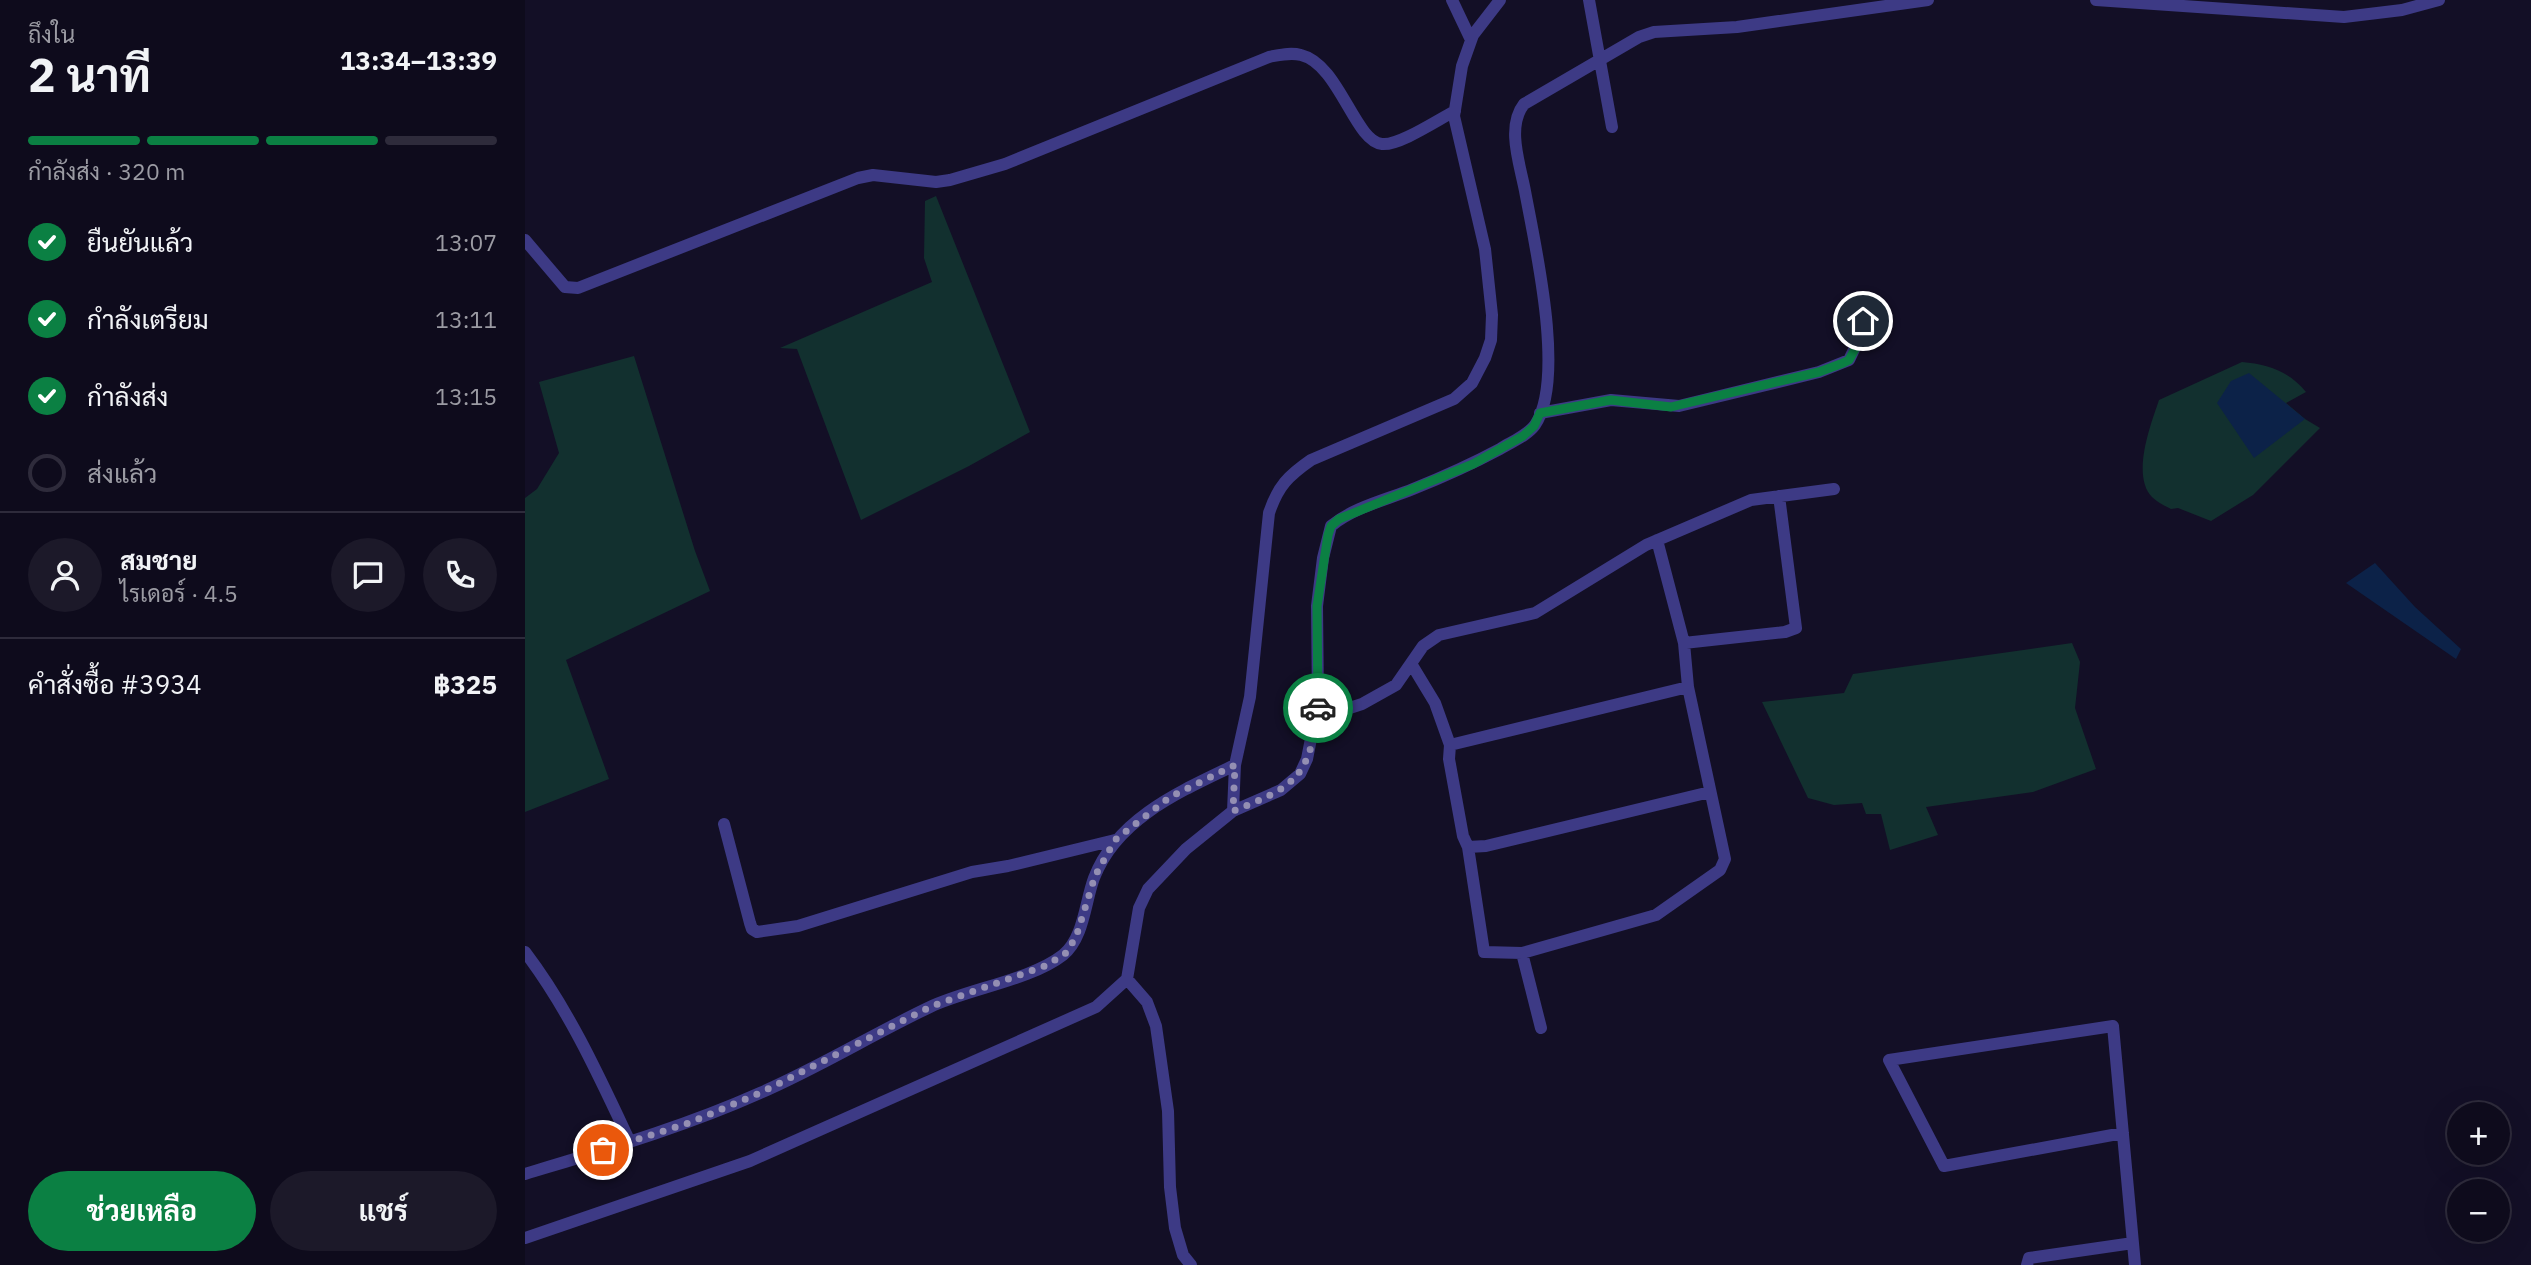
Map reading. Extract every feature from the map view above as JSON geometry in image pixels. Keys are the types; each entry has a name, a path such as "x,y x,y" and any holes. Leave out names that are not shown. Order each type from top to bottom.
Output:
{"street":[{"path":"1452,0 1471,40"},
{"path":"1233,811 1235,765 1250,697 1269,513 1275,493 1292,474 1311,460 1454,399 1472,383 1491,340 1492,315 1485,249 1454,116 1462,66 1471,40 1500,0"},
{"path":"1589,0 1612,127"},
{"path":"525,1238 750,1161 1096,1007 1127,979 1139,908 1148,889 1186,849 1233,811 1281,790 1300,774 1307,759 1316,719 1317,606 1323,558 1331,526 1352,512 1473,464 1523,436 1534,426 1547,392 1549,362 1540,265 1515,138 1518,112 1524,104 1639,37 1654,32 1737,27 1838,6 1928,0"},
{"path":"2096,0 2344,17 2402,10 2439,0"},
{"path":"525,240 565,287 578,288 858,178 873,175 936,182 1005,164 1258,61 1287,53 1303,55 1324,69 1360,125 1377,144 1395,142 1455,111"},
{"path":"1540,413 1611,400 1671,407 1819,372 1849,360 1861,335 1863,321"},
{"path":"1316,719 1375,698 1397,685 1423,646 1439,635 1535,613 1657,540 1751,500 1833,489"},
{"path":"1684,643 1785,632 1796,628 1779,496"},
{"path":"1412,665 1435,703 1450,745 1448,759 1463,836 1468,847 1485,952 1522,953 1656,915 1720,870 1725,859 1688,687 1684,643 1657,540"},
{"path":"1450,745 1688,687"},
{"path":"525,1174 689,1123 762,1092 932,1006 1045,966 1065,954 1076,937 1095,876 1115,840 1170,797 1235,765"},
{"path":"1468,847 1486,846 1710,792"},
{"path":"724,824 750,923 752,929 757,932 798,926 972,872 1115,840"},
{"path":"525,952 562,1006 630,1142"},
{"path":"1522,953 1541,1028"},
{"path":"1127,979 1147,1002 1156,1026 1168,1111 1170,1187 1175,1228 1183,1255 1191,1265"},
{"path":"2123,1133 1944,1166 1889,1060 2113,1026 2123,1133 2135,1265"},
{"path":"2027,1265 2029,1258 2133,1243"}],"green space":[{"path":"936,196 1030,432 861,520 797,349 780,348 932,282 924,258 925,201"},
{"path":"634,356 710,591 566,660 609,779 525,812 525,498 537,489 559,453 539,382"},
{"path":"2242,362 2269,367 2293,379 2306,392 2286,403 2320,428 2253,495 2211,521 2178,508 2171,509 2152,497 2143,476 2145,449 2159,400"},
{"path":"2072,643 2080,662 2075,708 2096,769 2033,792 1926,807 1938,835 1890,850 1881,814 1866,814 1862,803 1834,805 1808,798 1762,702 1844,693 1853,674"}],"water":[{"path":"2249,373 2305,419 2254,458 2217,403 2231,381"},
{"path":"2375,563 2415,607 2461,649 2456,659 2346,583"}],"way so far":[{"path":"603,1150 689,1123 762,1092 932,1006 1045,966 1065,954 1076,937 1095,876 1115,840 1170,797 1235,765 1233,811 1281,790 1300,774 1307,759 1318,708"}],"route":[{"path":"1318,708 1317,606 1328,535 1331,526 1339,519 1473,464 1523,436 1534,426 1540,413 1611,400 1671,407 1819,372 1843,363 1849,360 1856,347 1863,321"}]}
